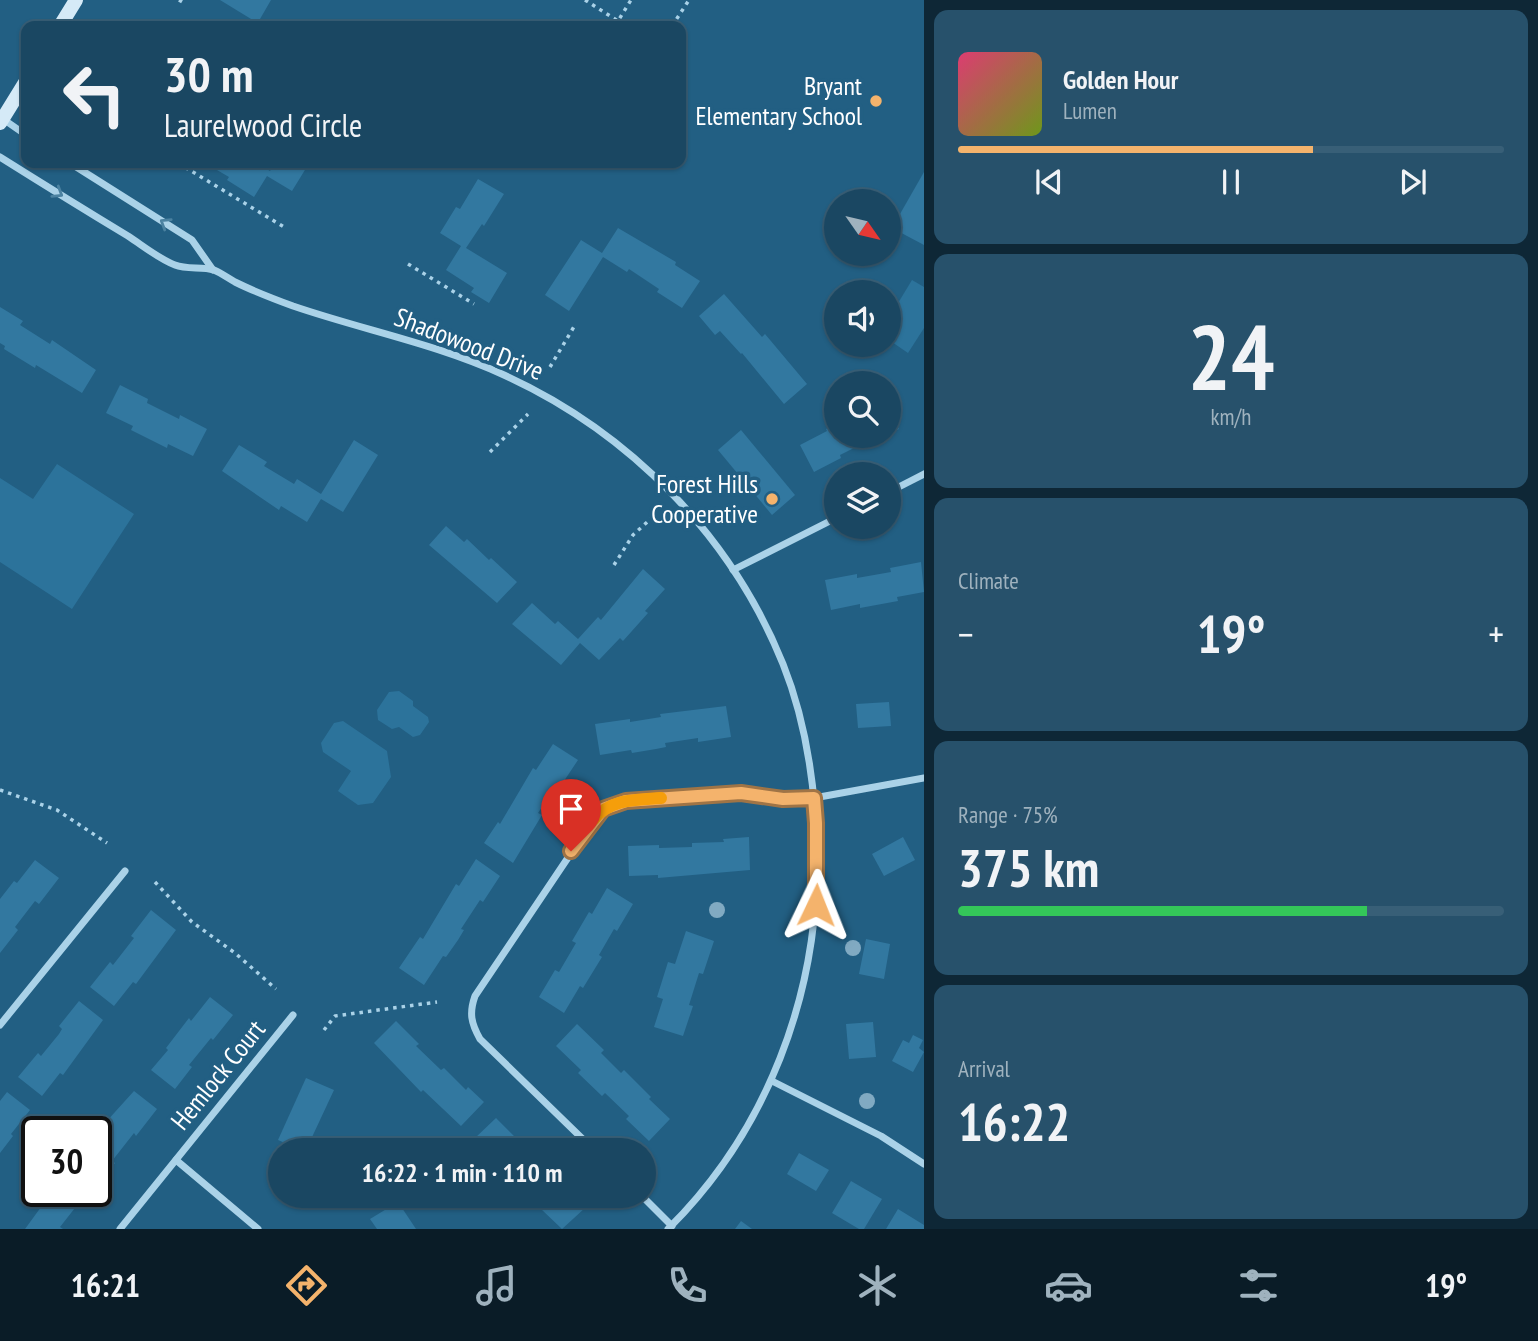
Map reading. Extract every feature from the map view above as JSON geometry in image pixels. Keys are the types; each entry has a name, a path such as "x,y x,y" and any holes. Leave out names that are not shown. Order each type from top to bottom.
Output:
{"main road":[{"path":"63,21 76,0"},
{"path":"1,121 21,89"}],"street":[{"path":"1,121 21,132"},
{"name":"Shadowood Drive","path":"0,157 175,266 213,270 293,306 461,358 501,373 541,393 593,427 644,466 704,528 733,570 784,666 807,755 814,798 817,868 810,946 803,990 772,1081 717,1174 670,1227"},
{"name":"Shadowood Drive","path":"78,168 192,240 213,270"},
{"path":"901,486 924,474"},
{"path":"733,570 824,524"},
{"path":"582,1138 480,1039 471,1023 471,1009 475,996 596,816 609,805 626,801 741,793 783,799 814,798 924,778"},
{"path":"0,1025 125,871"},
{"name":"Hemlock Court","path":"120,1229 293,1015"},
{"path":"772,1081 881,1136 924,1164"},
{"name":"Hemlock Court","path":"176,1160 258,1229"},
{"path":"653,1208 670,1227"}],"path":[{"path":"178,0 184,3"},
{"path":"585,0 618,21 631,0"},
{"path":"675,21 688,0"},
{"path":"186,168 284,227"},
{"path":"408,264 474,304"},
{"path":"550,367 575,325"},
{"path":"490,452 528,414"},
{"path":"614,565 634,535 656,514"},
{"path":"0,790 57,810 107,843"},
{"path":"155,882 192,922 235,953 276,989"},
{"path":"324,1030 335,1016 437,1002"}],"shaded area":[{"path":"912,280 924,287 924,328 908,353 901,348 901,298"},
{"path":"57,464 134,514 72,609 0,562 0,478 33,499"},
{"path":"399,691 428,717 429,722 420,735 413,737 399,727 392,729 378,720 377,710 389,692"},
{"path":"343,721 387,751 391,777 373,803 358,805 338,791 351,771 323,752 321,743 334,723"}],"building":[{"path":"220,0 271,0 260,19 263,21 254,21"},
{"path":"214,168 265,168 270,171 272,168 306,168 292,191 267,176 254,197 227,180 229,177"},
{"path":"924,172 924,245 901,233 901,212"},
{"path":"478,179 504,194 466,248 507,273 489,303 471,292 474,288 446,270 461,246 440,233 456,207 460,209"},
{"path":"618,228 676,262 675,265 700,281 682,308 629,269 627,272 603,257 569,311 545,295 581,240 602,253"},
{"path":"724,294 762,337 765,334 807,384 784,404 742,353 720,331 715,335 699,316"},
{"path":"0,307 23,321 20,325 50,344 52,340 96,370 82,393 4,349 5,346 0,343"},
{"path":"120,385 148,399 147,403 179,419 180,415 207,429 193,456 168,444 167,448 131,430 133,426 106,413"},
{"path":"741,430 795,495 772,515 718,450"},
{"path":"824,433 824,448 854,448 833,462 824,462 824,467 814,472 800,445"},
{"path":"354,440 378,455 343,512 321,499 307,522 281,506 279,510 222,471 239,445 267,462 264,466 294,484 297,479 321,494"},
{"path":"446,526 464,542 467,539 517,582 497,603 429,545"},
{"path":"921,562 924,592 897,597 898,601 831,610 825,580 857,574 857,578 891,572 890,568"},
{"path":"643,569 665,589 623,641 620,638 599,660 580,643 561,665 512,624 532,603 555,624 558,621 578,639 598,617 601,620"},
{"path":"889,702 891,726 858,728 856,704"},
{"path":"726,706 731,737 698,742 698,738 665,743 666,747 656,749 600,755 595,724 630,719 630,722 661,717 660,714"},
{"path":"553,744 578,760 538,813 542,815 513,863 484,843 498,822 500,824 533,768 536,770"},
{"path":"749,837 750,870 658,878 658,875 629,876 628,846 692,847 692,843 724,842 723,839"},
{"path":"903,837 915,860 884,876 872,854"},
{"path":"476,859 500,876 483,902 480,900 461,929 464,930 458,940 446,957 443,956 424,985 399,968 420,937 423,939 456,884 459,886"},
{"path":"35,860 59,878 39,904 35,901 0,953 0,899"},
{"path":"607,888 633,904 617,931 614,929 599,955 602,957 583,988 580,986 564,1013 539,997 555,970 559,972 576,943 572,941"},
{"path":"151,910 176,930 136,984 133,982 114,1006 90,987 110,962 113,965"},
{"path":"686,931 714,941 703,974 699,973 689,1005 693,1006 683,1036 654,1027 663,999 657,997 668,962 675,964"},
{"path":"866,939 890,944 884,979 859,974"},
{"path":"210,997 233,1015 189,1065 192,1067 175,1089 151,1070 189,1018 191,1021"},
{"path":"79,1001 103,1020 63,1075 60,1073 42,1096 18,1077 38,1053 41,1056 59,1034 62,1029 59,1026"},
{"path":"396,1021 419,1044 416,1046 441,1070 444,1068 466,1090 468,1087 484,1102 461,1126 423,1090 421,1092 374,1043"},
{"path":"873,1022 876,1057 849,1059 846,1024"},
{"path":"577,1024 604,1050 601,1053 621,1073 624,1070 670,1119 652,1138 646,1138 626,1119 629,1116 605,1093 602,1096 578,1073 581,1070 556,1046"},
{"path":"913,1035 923,1040 919,1048 924,1052 913,1072 892,1061 903,1040 909,1043"},
{"path":"306,1078 334,1090 312,1138 279,1138"},
{"path":"134,1091 157,1109 112,1161 111,1116"},
{"path":"7,1092 30,1110 25,1116 21,1116 21,1121 11,1134 13,1136 0,1153 0,1101"},
{"path":"496,1118 516,1138 475,1138"},
{"path":"799,1153 829,1170 816,1191 787,1174"},
{"path":"851,1181 882,1199 864,1229 859,1229 832,1213"},
{"path":"41,1207 76,1207 60,1227 63,1229 25,1229"},
{"path":"388,1208 402,1208 416,1229 377,1229 370,1219"},
{"path":"542,1208 585,1208 562,1229"},
{"path":"898,1209 924,1225 924,1229 886,1229"},
{"path":"741,1221 752,1229 735,1229"}],"slow traffic":[{"path":"593,820 609,805 661,798"}],"place":[{"name":"Bryant Elementary School","path":"876,101"},
{"name":"Forest Hills Cooperative","path":"772,499"}],"route":[{"path":"571,851 603,809 626,801 741,793 783,799 814,798 816,905"}]}
